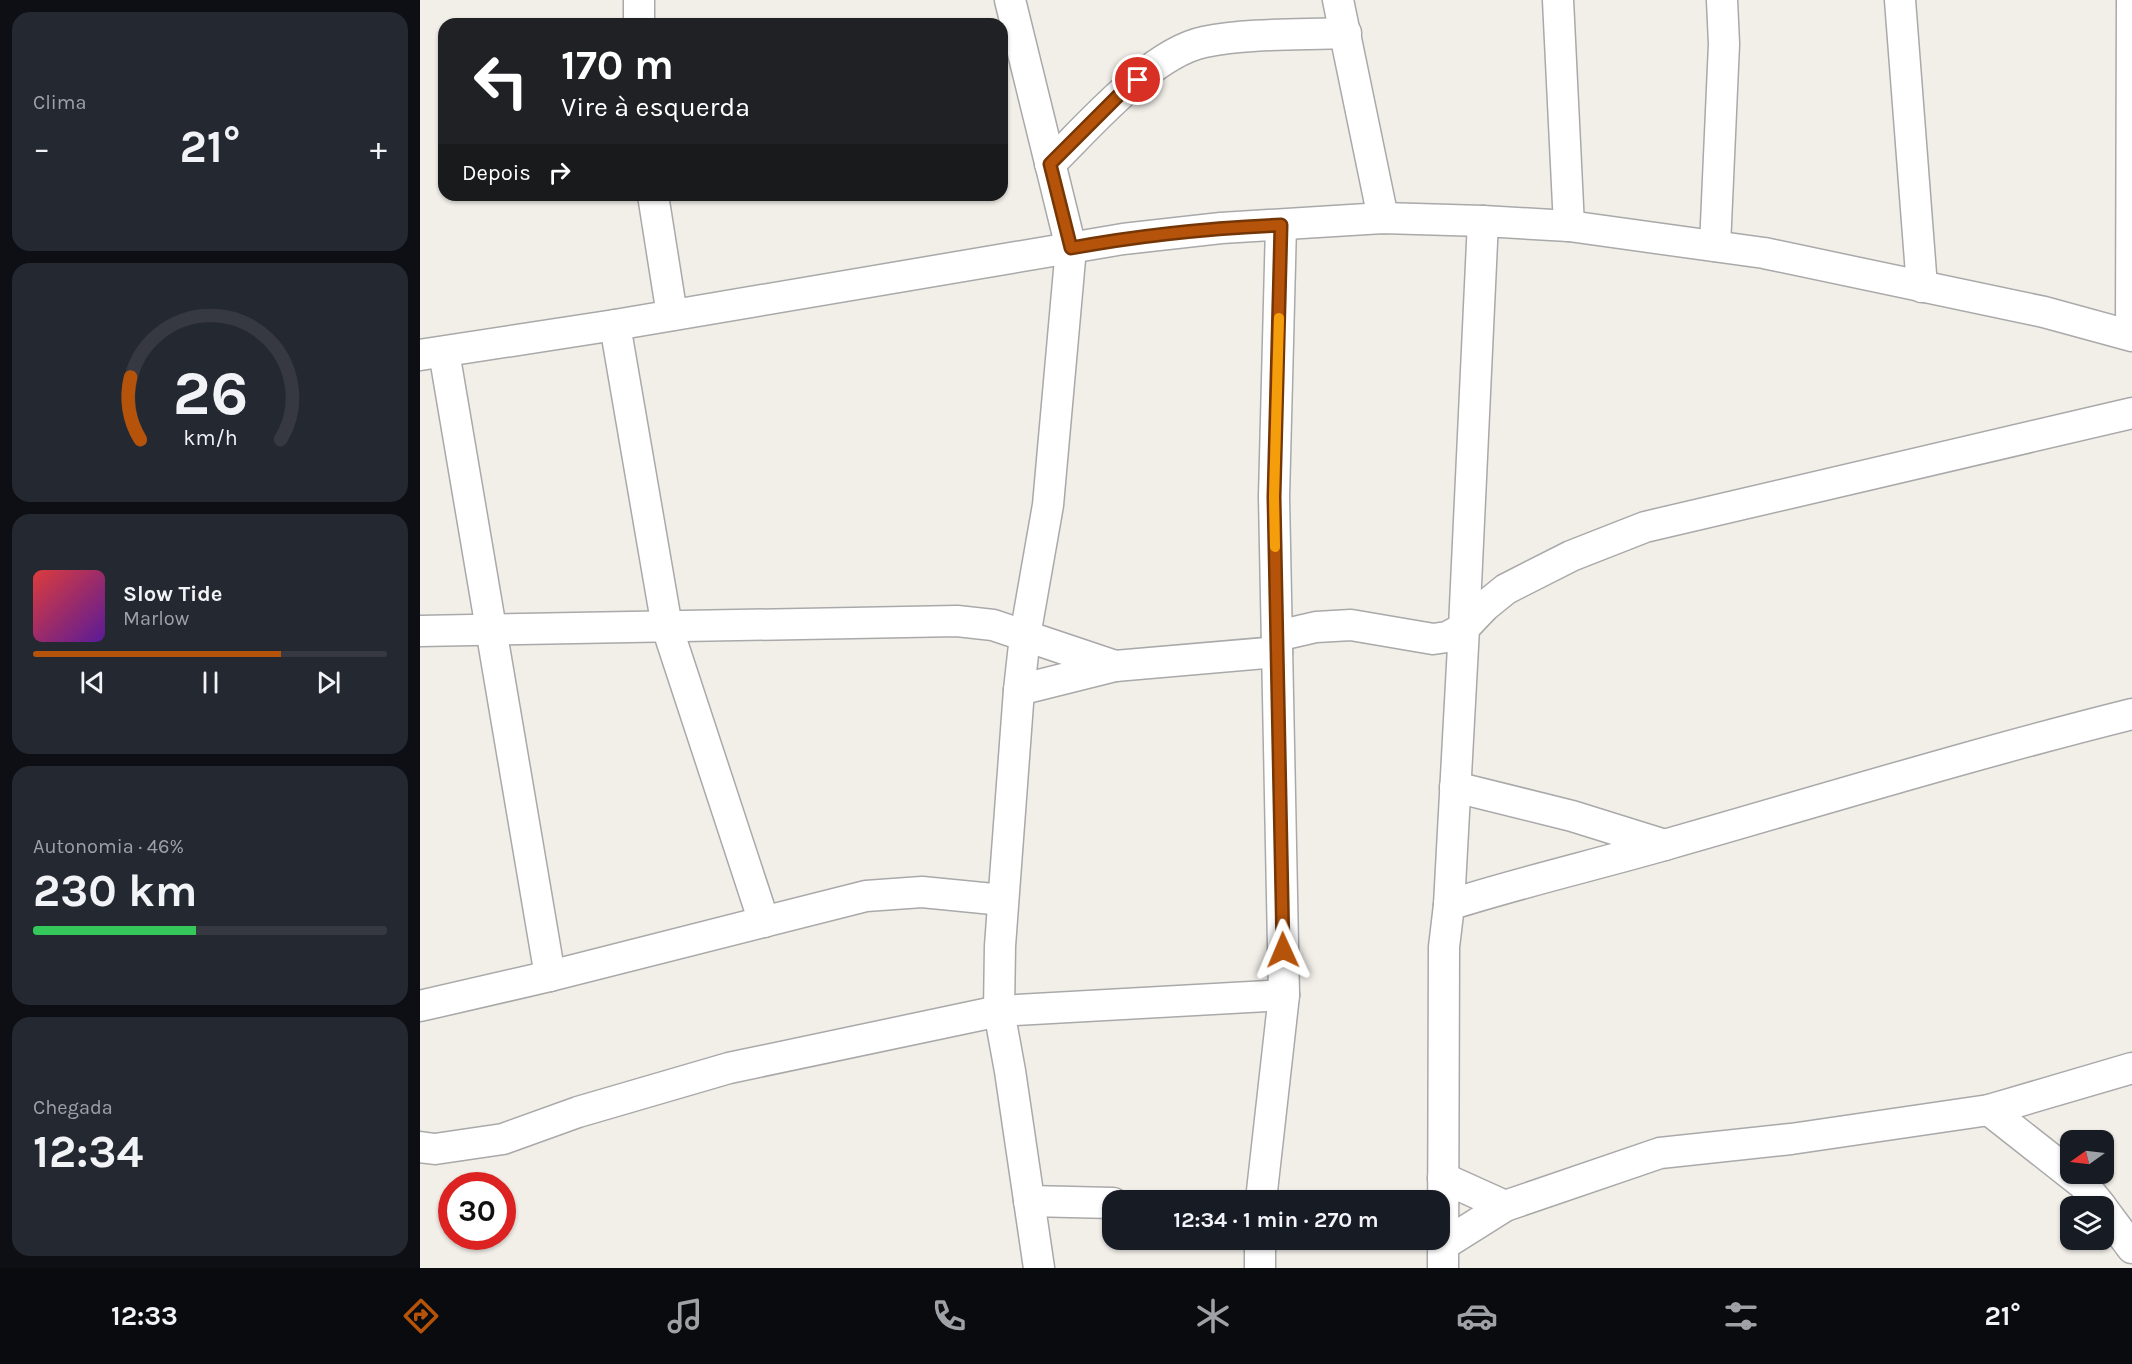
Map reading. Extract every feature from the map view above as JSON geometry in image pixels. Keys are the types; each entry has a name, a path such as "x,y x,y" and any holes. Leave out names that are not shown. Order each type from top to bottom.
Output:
{"street":[{"path":"639,0 639,18"},
{"path":"1010,0 1071,248 1048,505 1025,636 1019,690 1000,946 999,1011 1029,1201 1034,1262"},
{"path":"1338,0 1383,218"},
{"path":"1558,0 1569,226"},
{"path":"1716,246 1724,44 1722,0"},
{"path":"1900,0 1923,287"},
{"path":"550,976 491,630 432,353 615,325 1123,239 1221,228 1383,218 1569,226 1764,253 2044,312 2131,336 2132,0"},
{"path":"1050,164 1123,91 1169,57 1202,42 1255,36 1346,33"},
{"path":"654,201 672,315"},
{"path":"1443,1256 1444,947 1449,905 1464,628 1483,221"},
{"path":"1262,1190 1284,995 1274,497 1281,225"},
{"path":"615,325 667,627 764,922"},
{"path":"1019,690 1115,666 1277,644 1316,627 1352,625 1433,639 1447,637 1464,628 1485,606 1506,589 1571,556 1645,527 2132,413"},
{"path":"420,631 957,621 993,625 1115,666"},
{"path":"1449,905 1511,885 1665,845 2013,744 2132,714"},
{"path":"1455,787 1572,816 1665,845"},
{"path":"420,1006 550,976 866,896 922,892 1003,900"},
{"path":"420,1146 435,1149 503,1139 578,1112 729,1068 999,1011 1284,995"},
{"path":"1443,1256 1505,1206 1660,1153 1791,1139 1989,1110 2132,1068"},
{"path":"1989,1110 2083,1185 2092,1196"},
{"path":"1443,1179 1505,1206"},
{"path":"1029,1201 1102,1203"},
{"path":"2114,1223 2132,1248"},
{"path":"1260,1250 1260,1268"}],"slow traffic":[{"path":"1275,547 1274,497 1279,318"}],"route":[{"path":"1138,80 1123,91 1050,164 1071,248 1123,239 1221,228 1281,225 1274,497 1283,950"}]}
